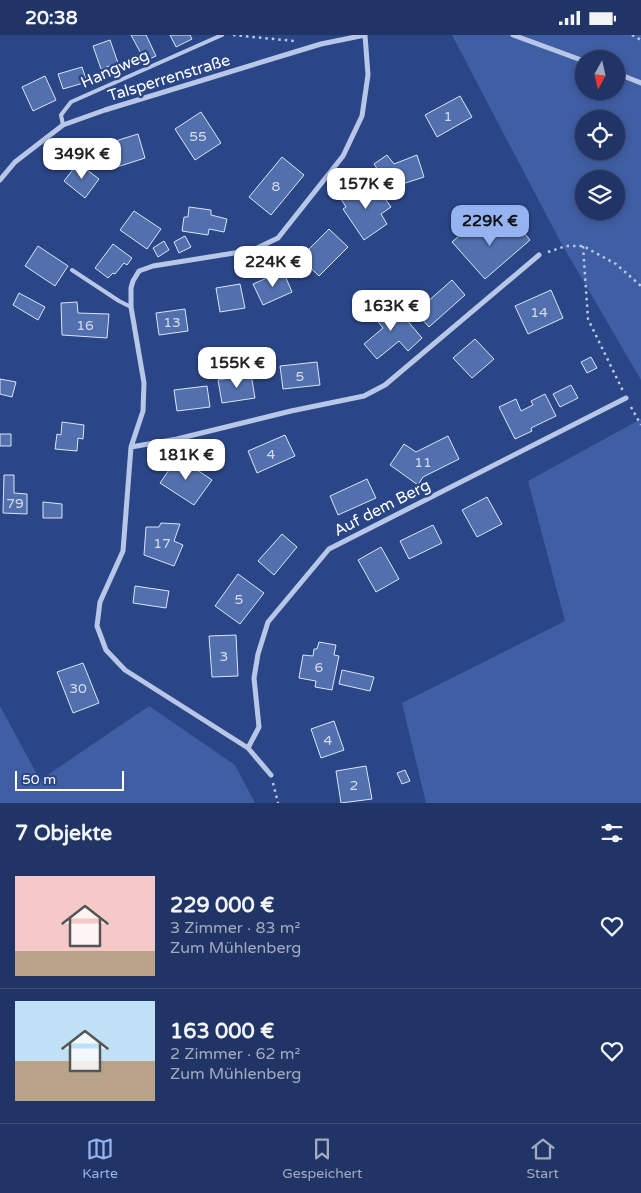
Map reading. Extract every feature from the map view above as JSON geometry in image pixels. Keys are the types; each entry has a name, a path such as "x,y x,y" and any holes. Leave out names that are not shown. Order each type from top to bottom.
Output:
{"street":[{"name":"Talsperrenstraße","path":"0,180 14,162 63,125 105,110 322,44 364,35"},
{"path":"271,775 248,748 125,671 106,651 97,626 100,601 123,551 131,447 142,411 144,383 131,307 131,288 139,271 153,266 254,250 278,238 343,156 362,116 368,75 364,35"},
{"path":"513,35 575,58"},
{"path":"625,77 641,83"},
{"path":"131,447 176,439 291,411 364,396 384,385 539,255"},
{"name":"Auf dem Berg","path":"248,748 259,727 254,678 258,654 268,622 329,549 626,398"}],"lane":[{"name":"Hangweg","path":"63,125 61,115 71,102 222,35"},
{"path":"72,270 131,307"}],"path":[{"path":"233,35 302,42"},
{"path":"632,35 641,40"},
{"path":"539,255 566,246 583,246 616,264 641,286"},
{"path":"583,246 588,319 641,425"},
{"path":"271,775 278,803"}],"shaded area":[{"path":"452,35 641,35 641,380 560,241"},
{"path":"641,419 641,803 426,803 402,703 565,621 528,481"},
{"path":"0,706 40,780 149,706 235,765 255,803 0,803"}],"building":[{"path":"131,35 146,35 156,56 145,61"},
{"path":"170,35 190,35 192,39 176,47"},
{"path":"110,40 118,63 101,69 93,46"},
{"path":"82,67 87,82 63,89 58,74"},
{"path":"45,76 56,100 33,111 22,87"},
{"path":"460,96 472,117 437,137 425,115"},
{"path":"201,112 221,143 195,160 175,129"},
{"path":"138,134 145,158 117,167 109,143"},
{"path":"387,155 394,164 417,155 424,177 390,188 374,164"},
{"path":"282,157 304,175 271,215 249,197"},
{"path":"78,163 99,179 85,198 64,181"},
{"path":"361,186 366,193 376,186 391,207 381,214 387,224 364,240 343,209 346,207 341,199"},
{"path":"189,207 211,210 211,215 227,219 224,232 209,229 208,235 182,231 184,217 188,217"},
{"path":"134,211 161,229 147,249 120,230"},
{"path":"514,221 530,240 485,279 452,242 474,223 490,242"},
{"path":"329,229 348,247 319,276 300,258"},
{"path":"185,236 191,247 179,253 174,242"},
{"path":"164,241 169,250 158,257 153,248"},
{"path":"113,244 132,258 127,265 124,263 115,274 113,273 108,278 95,268"},
{"path":"38,246 68,266 55,286 25,266"},
{"path":"283,271 292,292 263,305 253,284"},
{"path":"452,280 465,295 429,327 416,312"},
{"path":"240,284 245,308 220,312 216,288"},
{"path":"551,290 563,318 528,334 515,306"},
{"path":"19,293 45,307 38,320 13,305"},
{"path":"383,301 396,316 400,312 422,338 408,351 399,341 377,359 364,344 383,328 370,312"},
{"path":"77,302 78,313 109,314 107,338 62,335 61,303"},
{"path":"185,309 188,331 159,335 156,313"},
{"path":"475,339 494,359 472,378 453,358"},
{"path":"591,357 597,368 587,373 581,362"},
{"path":"317,362 320,385 283,389 280,366"},
{"path":"251,374 255,398 222,403 218,380"},
{"path":"0,379 16,382 12,397 0,394"},
{"path":"571,385 578,398 560,407 553,394"},
{"path":"207,386 210,407 177,411 174,390"},
{"path":"545,394 556,416 531,428 532,431 515,439 499,407 516,399 521,411 533,405 531,401"},
{"path":"62,422 84,425 83,439 78,438 77,451 55,449 57,434 61,435"},
{"path":"0,434 11,434 11,446 0,446"},
{"path":"285,435 295,456 257,473 248,451"},
{"path":"448,436 459,459 423,477 418,485 390,465 404,444 416,452"},
{"path":"178,457 212,480 194,505 160,483"},
{"path":"4,475 14,475 14,493 27,494 27,514 3,513"},
{"path":"367,479 376,498 338,515 330,496"},
{"path":"487,497 502,524 477,537 462,510"},
{"path":"43,502 62,504 62,518 43,518"},
{"path":"161,523 180,524 174,541 183,545 174,566 144,555 146,527 159,527"},
{"path":"433,525 442,543 409,559 400,541"},
{"path":"282,534 297,547 274,575 258,561"},
{"path":"381,547 399,579 376,592 358,560"},
{"path":"238,574 264,593 240,624 215,606"},
{"path":"135,586 169,591 166,608 133,603"},
{"path":"236,635 238,676 212,677 209,636"},
{"path":"319,642 336,645 334,655 339,656 332,690 315,687 316,681 299,678 303,655 313,656 314,649 317,649"},
{"path":"83,663 99,703 73,713 57,672"},
{"path":"342,670 374,677 370,691 339,684"},
{"path":"334,721 344,750 321,758 311,729"},
{"path":"366,766 372,799 341,803 336,771"},
{"path":"405,770 410,781 402,784 397,773"}]}
